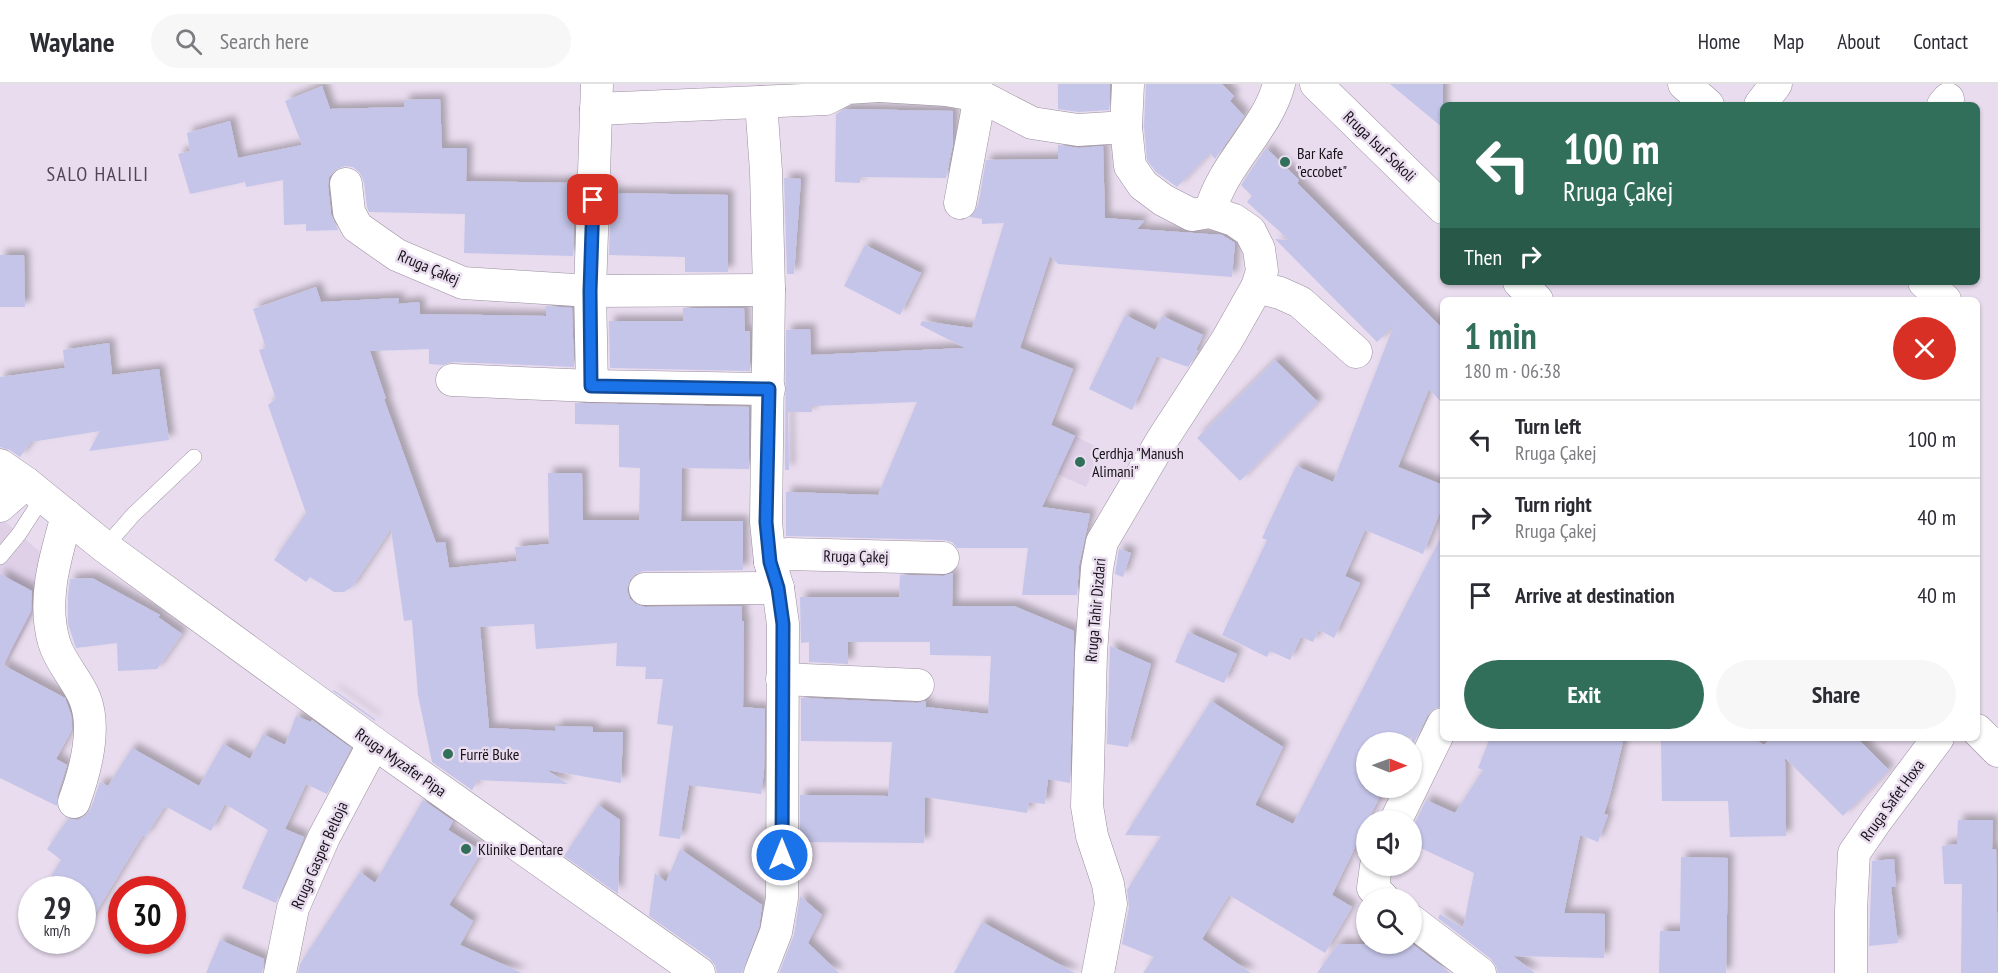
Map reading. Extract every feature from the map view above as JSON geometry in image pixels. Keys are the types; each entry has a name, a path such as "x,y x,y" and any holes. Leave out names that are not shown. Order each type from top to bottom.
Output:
{"street":[{"name":"Rruga Tahir Dizdari","path":"1098,973 1111,904 1108,884 1092,836 1087,806 1091,654 1097,568 1102,542 1150,460 1227,340 1257,287 1262,271 1259,249 1250,231 1234,220 1210,213 1192,214 1162,200 1143,185 1130,166 1126,127 1128,84"},
{"path":"1210,213 1215,192 1266,115 1279,84"},
{"name":"Rruga Isuf Sokoli","path":"1316,84 1440,205"},
{"path":"1684,84 1705,102"},
{"path":"1762,102 1776,84"},
{"path":"591,386 590,291 597,96 761,102 826,99 847,88 878,85 946,90 980,96 1032,123 1078,130 1126,127"},
{"path":"960,203 980,96"},
{"path":"760,973 776,932 782,898 783,624 766,522 769,290 766,171 761,102"},
{"name":"Rruga Çakej","path":"346,184 349,212 357,227 397,255 463,283 590,291 769,290"},
{"path":"1522,285 1534,297"},
{"path":"1928,285 1942,297"},
{"path":"1257,287 1280,293 1300,302 1356,352"},
{"path":"452,380 591,386 769,389"},
{"name":"Rruga Myzafer Pipa","path":"0,465 105,547 374,743 699,973"},
{"path":"0,506 45,499 50,583 49,617 55,644 85,699 89,714 88,756 74,802"},
{"name":"Rruga Çakej","path":"645,589 774,575 787,554 944,558"},
{"path":"782,680 918,685"},
{"path":"1401,810 1440,730"},
{"path":"1980,733 1998,750"},
{"name":"Rruga Safet Hoxa","path":"1851,973 1854,853 1936,741"},
{"name":"Rruga Gasper Beltoja","path":"280,973 293,908 324,837 374,743"},
{"path":"1422,929 1480,973"}],"lane":[{"path":"105,547 133,516 194,457"},
{"path":"0,557 45,499"}],"shaded area":[{"name":"Çerdhja \"Manush Alimani\"","path":"1075,436 1103,450 1086,487 1057,474"},
{"path":"0,517 49,560 45,592 0,678"}],"building":[{"path":"1058,84 1110,84 1109,110 1079,112 1058,109"},
{"path":"1146,84 1222,84 1234,96 1230,101 1244,116 1215,159 1210,153 1177,187 1156,172 1147,160 1144,126"},
{"path":"1390,84 1443,84 1440,126"},
{"path":"322,86 330,109 404,107 404,100 440,99 442,148 467,148 466,181 574,183 573,256 464,253 465,214 369,212 364,182 360,173 353,167 345,166 336,169 329,177 331,214 338,230 306,231 306,224 284,225 283,180 246,187 245,182 190,194 178,154 190,151 187,133 230,121 238,158 302,145 285,101"},
{"path":"845,109 953,111 953,143 946,178 860,177 860,183 835,182 836,114"},
{"path":"1058,145 1079,148 1103,146 1105,218 1144,221 1137,229 1222,235 1235,243 1232,277 1058,264 1050,256 1020,348 1073,369 1051,425 1075,436 1042,507 1090,514 1079,565 1077,595 1022,595 1028,548 957,548 952,542 943,540 786,536 786,492 878,495 917,402 812,406 812,412 788,412 789,470 785,470 786,330 810,329 811,355 965,348 920,325 922,321 972,328 1004,223 982,224 982,219 970,217 978,206 986,160 1058,159"},
{"path":"1266,148 1299,180 1297,183 1440,326 1440,401 1429,389 1398,467 1440,484 1440,512 1423,554 1365,530 1345,576 1360,583 1334,638 1319,630 1313,642 1301,637 1290,660 1270,651 1267,657 1222,635 1267,540 1262,538 1296,466 1333,482 1394,325 1377,342 1275,239 1289,240 1247,202 1252,196 1241,185"},
{"path":"784,178 801,179 794,274 787,274"},
{"path":"611,193 728,195 728,272 685,272 685,257 609,255"},
{"path":"865,245 921,273 900,315 844,286"},
{"path":"0,255 24,255 25,307 0,307"},
{"path":"316,287 321,302 399,298 398,304 419,302 420,314 546,316 546,306 572,308 574,367 453,362 443,365 429,364 429,349 370,351 386,399 384,399 436,543 445,542 449,568 517,561 515,547 549,544 548,473 582,473 583,520 639,520 640,468 619,467 619,425 575,424 575,403 749,407 749,469 682,468 681,521 743,521 743,570 644,571 635,574 627,590 630,599 645,607 742,606 742,621 744,621 743,707 765,709 764,771 761,794 689,785 680,839 659,836 673,726 657,724 663,679 645,679 646,667 616,666 617,643 536,649 534,624 480,627 489,728 555,731 556,726 593,727 593,732 623,732 621,783 547,770 568,784 478,780 472,790 432,762 418,695 412,620 404,621 391,529 352,587 344,592 334,592 310,577 306,582 274,560 306,513 268,405 276,399 259,350 266,348 253,309"},
{"path":"683,308 744,308 745,331 750,331 750,371 610,368 609,321 683,321"},
{"path":"1125,315 1155,330 1162,316 1203,335 1196,350 1198,351 1188,367 1157,356 1132,410 1089,389"},
{"path":"109,343 112,375 159,369 169,440 89,451 100,431 31,442 20,457 0,447 0,377 65,368 63,350"},
{"path":"1275,360 1318,402 1240,481 1197,438"},
{"path":"1440,539 1440,707 1433,709 1427,716 1419,732 1356,732 1356,798 1379,798 1373,810 1356,810 1356,845 1332,895 1352,907 1325,953 1229,895 1202,939 1251,973 1143,973 1154,957 1122,944 1129,907 1127,890 1161,836 1125,835 1211,701 1283,747 1255,805 1293,824"},
{"path":"1119,549 1131,553 1123,577 1115,574"},
{"path":"953,573 952,606 1014,606 1074,631 1070,783 1048,779 1045,804 1029,802 1027,813 925,797 924,843 800,842 800,795 888,796 892,742 801,741 801,698 917,703 926,701 926,707 988,714 991,656 930,655 930,642 848,642 848,664 809,662 809,642 801,643 800,597 899,597 900,575 943,576"},
{"path":"0,574 32,591 31,611 3,665 65,698 71,715 72,729 56,759 67,765 57,796 57,806 0,778"},
{"path":"92,578 160,615 158,617 182,634 157,669 118,671 117,643 76,648 68,624 70,579"},
{"path":"1188,632 1237,654 1224,683 1175,662"},
{"path":"1110,646 1151,664 1128,747 1107,744"},
{"path":"333,691 375,719 375,721"},
{"path":"296,716 311,722 312,720 351,748 327,794 306,784 285,829 304,837 276,903 242,888 268,830 225,804 211,831 165,806 145,837 143,835 118,876 108,876 108,892 96,912 96,876 51,876 61,860 47,849 68,819 78,820 86,815 91,808 100,782 108,786 132,748 199,786 223,744 250,759 263,734 285,745"},
{"path":"1489,741 1623,742 1604,814 1608,815 1598,842 1580,835 1564,913 1605,914 1604,958 1513,956 1535,973 1498,973 1491,959 1438,918 1440,914 1463,928 1474,873 1422,849 1421,810 1426,800 1455,813 1483,770 1478,768"},
{"path":"1661,741 1758,741 1764,745 1768,741 1860,741 1889,770 1843,816 1785,758 1786,836 1730,837 1728,801 1662,801"},
{"path":"423,800 453,821 448,830 482,851 449,905 473,921 460,945 522,973 298,973 300,964 360,872 375,883"},
{"path":"598,805 620,820 618,894 564,856"},
{"path":"1958,820 1993,820 1992,849 1996,849 1998,973 1961,973 1962,884 1944,884 1942,846 1957,844"},
{"path":"680,849 762,905 759,927 742,973 717,973 715,965 709,958 649,916 655,873 666,882"},
{"path":"1681,857 1728,858 1726,973 1659,973 1660,931 1680,931"},
{"path":"1894,859 1896,887 1891,887 1898,943 1869,946 1872,861"},
{"path":"800,896 822,915 808,943 839,973 779,973 794,935"},
{"path":"982,922 1075,973 954,973"},
{"path":"220,940 264,959 262,973 206,973"},
{"path":"1338,944 1356,944 1356,954 1422,954 1422,952 1450,973 1317,973"}],"place":[{"name":"Bar Kafe \"eccobet\"","path":"1285,162"},
{"name":"Çerdhja \"Manush Alimani\"","path":"1080,462"},
{"name":"Furrë Buke","path":"448,754"},
{"name":"Klinike Dentare","path":"466,849"}],"district":[{"name":"SALO HALILI","path":"98,174"}],"route":[{"path":"593,200 590,291 591,386 769,389 766,522 770,562 778,588 783,624 782,855"}]}
